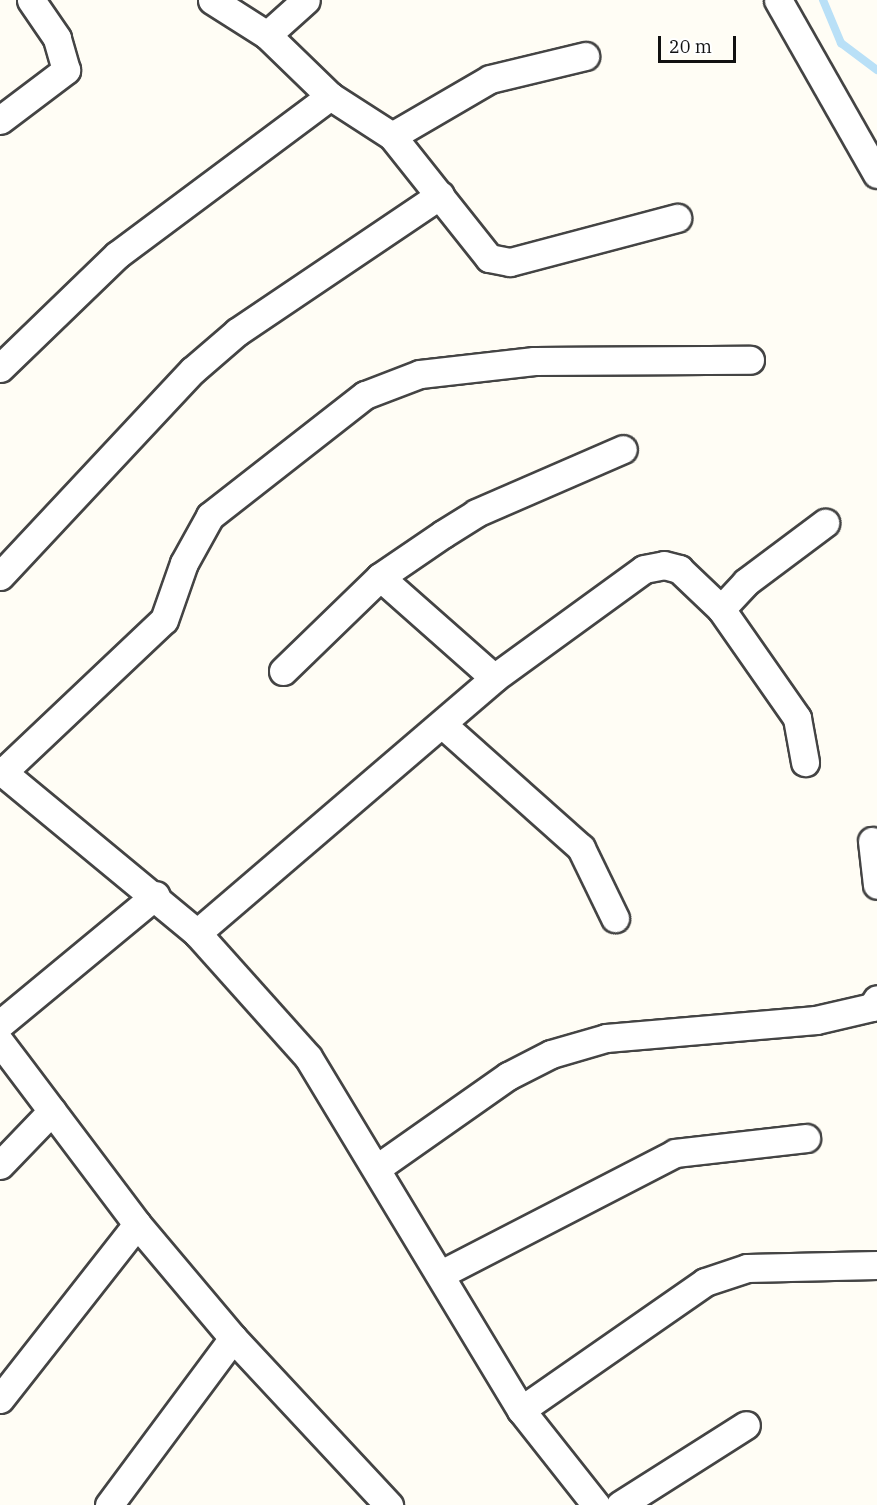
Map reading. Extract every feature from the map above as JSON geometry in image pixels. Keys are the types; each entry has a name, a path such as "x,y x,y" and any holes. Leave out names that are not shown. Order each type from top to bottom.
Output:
{"street":[{"path":"0,120 66,70 57,38 31,0"},
{"path":"212,0 267,35 330,96 392,136 489,258 510,262 677,218"},
{"path":"267,35 306,0"},
{"path":"778,0 877,174"},
{"path":"392,136 490,79 585,56"},
{"path":"2,362 117,255 330,96"},
{"path":"0,576 193,370 237,332 440,195"},
{"path":"596,1505 521,1410 314,1064 198,933 156,895 2,771 164,620 184,563 210,516 364,395 420,374 534,361 750,360"},
{"path":"283,671 380,577 476,513 623,449"},
{"path":"721,609 746,582 825,523"},
{"path":"198,933 494,678 644,569 664,565 679,569 721,609 797,718 805,762"},
{"path":"380,577 494,678"},
{"path":"442,724 581,848 615,918"},
{"path":"872,841 877,885"},
{"path":"0,1024 156,895"},
{"path":"377,1168 508,1076 550,1054 606,1038 816,1020 872,1007 877,999"},
{"path":"0,1042 137,1224 233,1338 384,1503"},
{"path":"0,1165 52,1111"},
{"path":"441,1274 675,1153 806,1138"},
{"path":"0,1399 137,1224"},
{"path":"521,1410 705,1282 747,1268 877,1265"},
{"path":"109,1505 233,1338"},
{"path":"620,1505 746,1425"}],"waterway":[{"path":"823,0 841,43 877,70"}]}
